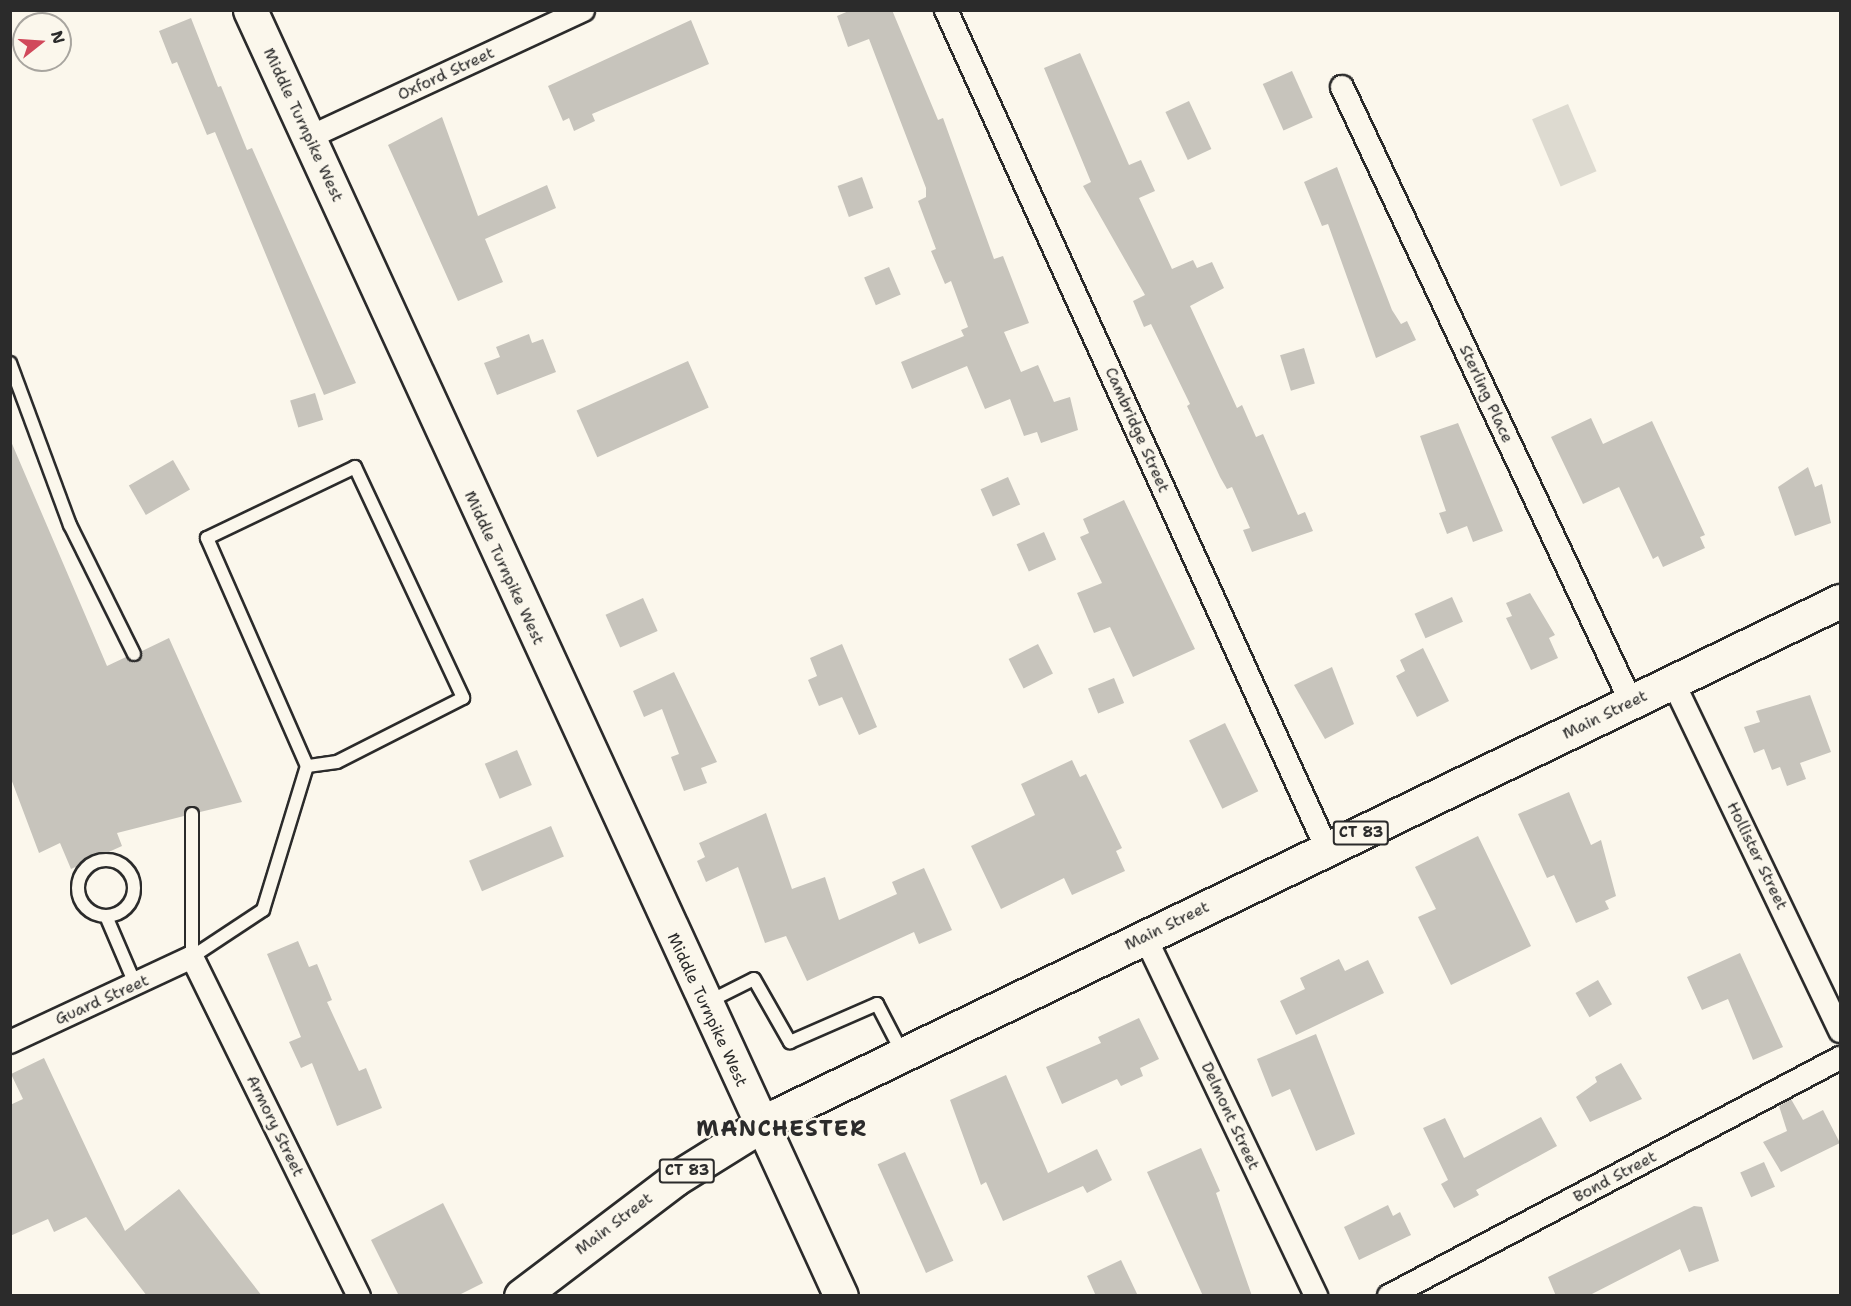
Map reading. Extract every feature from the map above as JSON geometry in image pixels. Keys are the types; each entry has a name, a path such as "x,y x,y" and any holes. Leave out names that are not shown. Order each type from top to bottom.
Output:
{"main road":[{"name":"Middle Turnpike West","path":"250,10 704,1004 841,1296"},
{"name":"Main Street","path":"521,1296 668,1184 762,1124 1840,601"}],"street":[{"name":"Oxford Street","path":"309,137 583,10"},
{"name":"Cambridge Street","path":"946,10 1327,849"},
{"name":"Sterling Place","path":"1342,87 1631,702"},
{"name":"Hollister Street","path":"1673,682 1840,1031"},
{"name":"Delmont Street","path":"1146,937 1316,1296"},
{"name":"Guard Street","path":"10,1041 136,986 192,957"},
{"name":"Armory Street","path":"192,957 359,1296"},
{"name":"Bond Street","path":"1389,1296 1840,1058"}],"lane":[{"path":"10,363 70,525 134,654"},
{"path":"192,957 263,910 307,766 207,538 355,467 463,698 337,762 307,766"},
{"path":"192,814 192,957"},
{"path":"106,916 123,911 135,888 123,865 106,860 87,867 78,893 88,910 106,916 136,986"},
{"path":"704,1004 754,979 790,1042 877,1004 903,1054"}],"shaded area":[{"path":"1568,104 1597,171 1561,186 1532,119"}],"building":[{"path":"851,10 892,10 938,120 943,118 994,259 1003,256 1029,323 1004,332 1021,372 1038,365 1054,402 1070,397 1078,430 1041,443 1037,432 1024,436 1010,399 985,409 967,366 912,389 901,362 964,336 961,330 968,327 951,281 945,284 931,251 936,249 918,201 926,197 926,188 869,39 848,47 837,16"},
{"path":"191,18 218,87 221,86 247,150 252,148 356,383 324,395 215,132 207,135 177,62 172,64 159,31"},
{"path":"691,20 709,64 592,114 595,121 574,131 569,118 563,121 548,86"},
{"path":"1080,53 1129,165 1141,160 1155,191 1139,198 1172,269 1193,260 1197,268 1212,262 1224,288 1190,306 1237,408 1242,405 1256,437 1263,434 1298,515 1305,512 1313,531 1252,552 1243,530 1250,528 1232,487 1227,489 1220,477 1187,406 1190,404 1151,324 1144,327 1133,301 1145,295 1083,186 1091,182 1044,68"},
{"path":"1292,71 1313,118 1284,131 1263,84"},
{"path":"1189,101 1211,149 1188,160 1165,112"},
{"path":"442,117 478,216 547,185 556,208 485,239 503,282 458,301 388,145"},
{"path":"1337,167 1392,310 1401,324 1407,321 1416,340 1376,358 1328,224 1322,226 1304,182"},
{"path":"862,177 873,208 849,217 838,186"},
{"path":"889,267 901,295 876,305 864,278"},
{"path":"529,334 532,343 543,339 556,372 497,395 484,363 500,357 496,347"},
{"path":"1304,348 1315,383 1291,391 1280,355"},
{"path":"688,361 709,408 597,457 577,411"},
{"path":"315,393 323,420 298,427 290,401"},
{"path":"1591,418 1603,444 1652,421 1705,535 1700,537 1705,548 1663,567 1658,556 1653,559 1619,487 1583,504 1551,437"},
{"path":"1458,423 1503,531 1473,542 1467,526 1447,534 1439,513 1446,511 1420,436"},
{"path":"10,439 107,666 126,657 137,662 142,651 169,638 242,802 200,812 191,806 184,816 117,833 122,846 71,869 60,843 39,853 10,776"},
{"path":"173,460 190,489 146,515 129,485"},
{"path":"1808,467 1815,487 1822,484 1831,523 1795,536 1778,487"},
{"path":"1008,477 1020,504 993,517 981,489"},
{"path":"1124,500 1195,649 1133,677 1110,627 1094,633 1077,593 1102,583 1080,537 1089,533 1083,519"},
{"path":"1044,532 1056,559 1029,572 1017,544"},
{"path":"1530,593 1555,635 1549,638 1558,658 1531,670 1506,618 1512,616 1506,603"},
{"path":"1452,597 1463,622 1426,638 1415,614"},
{"path":"643,598 658,631 620,648 606,615"},
{"path":"842,644 877,727 859,735 842,697 819,706 808,680 817,676 810,658"},
{"path":"1038,644 1053,673 1024,688 1009,659"},
{"path":"1423,648 1449,701 1417,717 1396,676 1405,671 1400,660"},
{"path":"1332,667 1354,724 1325,739 1294,685"},
{"path":"674,672 717,762 701,768 707,783 684,791 671,757 679,754 662,709 644,717 633,691"},
{"path":"1114,678 1124,703 1098,714 1088,688"},
{"path":"1810,695 1831,752 1800,763 1806,779 1787,786 1780,767 1772,770 1764,749 1754,753 1744,727 1760,722 1756,711"},
{"path":"1225,723 1258,791 1222,809 1189,741"},
{"path":"517,750 532,785 500,799 485,764"},
{"path":"1072,760 1080,777 1086,774 1122,848 1116,851 1125,871 1072,895 1064,878 1001,909 971,846 1035,815 1021,784"},
{"path":"1569,792 1591,845 1601,840 1616,896 1605,901 1609,909 1576,923 1554,875 1547,878 1518,814"},
{"path":"766,813 792,889 825,877 839,920 897,894 892,882 924,868 952,930 919,944 914,932 807,981 786,936 765,943 738,867 706,882 697,861 705,857 699,843"},
{"path":"551,826 564,856 482,891 469,861"},
{"path":"1478,836 1531,946 1451,985 1418,917 1436,909 1415,867"},
{"path":"298,941 309,967 317,964 332,1000 327,1002 359,1071 366,1068 382,1108 337,1126 312,1063 301,1068 289,1042 301,1037 267,954"},
{"path":"1740,953 1783,1047 1753,1060 1728,999 1702,1010 1687,977"},
{"path":"1339,959 1345,971 1368,960 1384,993 1296,1035 1280,1001 1305,989 1300,978"},
{"path":"1598,980 1612,1004 1589,1017 1575,993"},
{"path":"1139,1018 1159,1059 1140,1068 1143,1076 1121,1086 1117,1079 1062,1104 1046,1067 1101,1043 1098,1037"},
{"path":"1316,1034 1355,1134 1316,1151 1290,1089 1272,1097 1257,1059"},
{"path":"44,1058 125,1231 179,1189 262,1296 147,1296 86,1217 54,1232 48,1219 10,1236 10,1105 23,1099 11,1074"},
{"path":"1621,1063 1642,1099 1590,1122 1576,1097 1597,1082 1595,1077"},
{"path":"1006,1075 1048,1173 1097,1149 1112,1180 1087,1193 1083,1186 1003,1221 986,1182 981,1185 950,1100"},
{"path":"1791,1099 1803,1120 1823,1110 1840,1143 1781,1172 1763,1142 1787,1131 1779,1106"},
{"path":"1541,1117 1557,1146 1476,1190 1479,1195 1454,1208 1441,1184 1448,1180 1423,1128 1445,1118 1464,1158"},
{"path":"1201,1148 1220,1191 1216,1193 1252,1296 1203,1296 1147,1172"},
{"path":"905,1152 953,1261 926,1273 878,1164"},
{"path":"1764,1162 1775,1187 1751,1197 1740,1173"},
{"path":"443,1203 483,1283 457,1296 399,1296 371,1240"},
{"path":"1388,1205 1393,1216 1400,1212 1411,1235 1359,1260 1344,1227"},
{"path":"1694,1206 1702,1207 1719,1261 1689,1272 1680,1249 1588,1296 1556,1296 1548,1277"},
{"path":"1121,1260 1138,1296 1096,1296 1087,1276"}],"district":[{"name":"MANCHESTER","path":"782,1129"}]}
